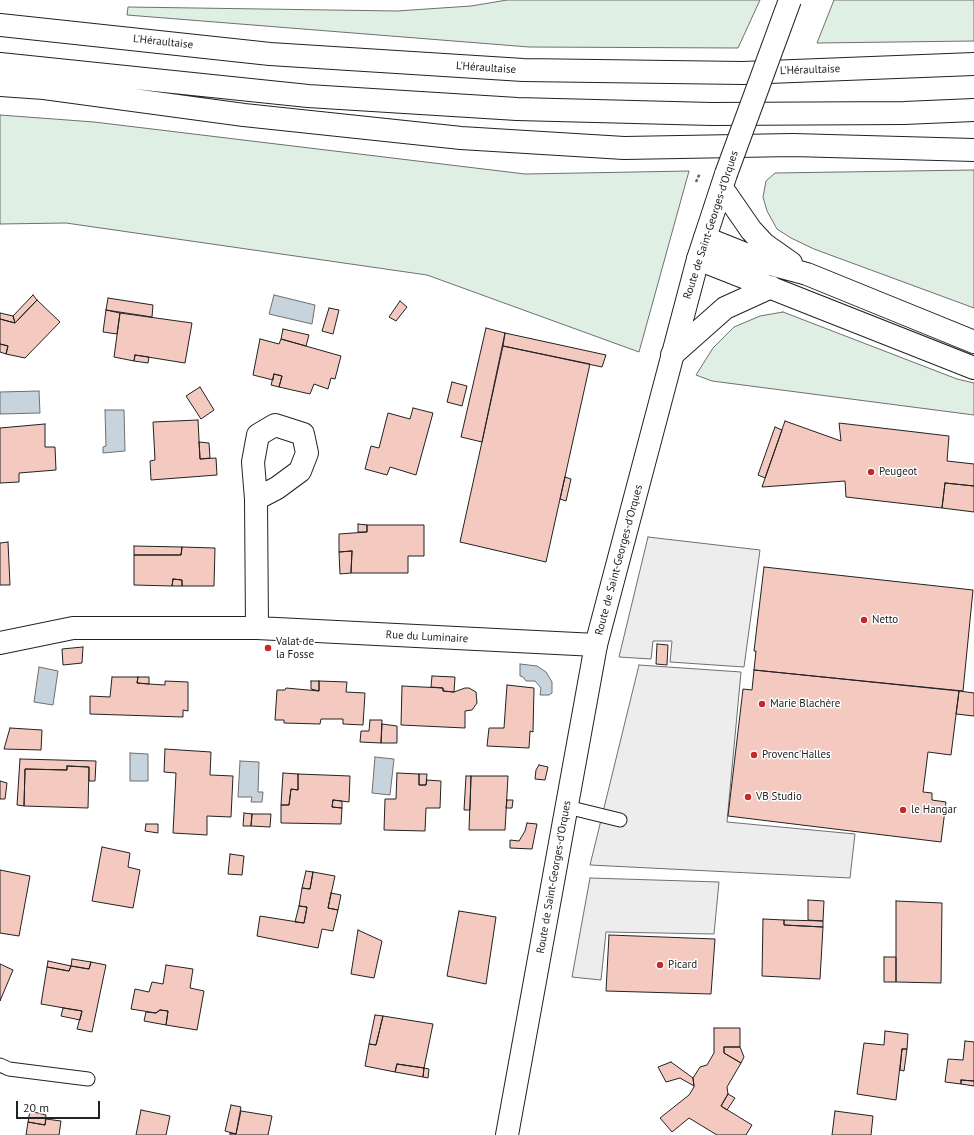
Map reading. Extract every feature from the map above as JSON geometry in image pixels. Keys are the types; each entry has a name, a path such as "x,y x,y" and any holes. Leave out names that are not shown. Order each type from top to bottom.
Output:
{"main road":[{"name":"Route de Saint-Georges-d'Orques","path":"507,1135 596,645 698,259 724,181 790,0"},
{"name":"L'Héraultaise","path":"0,25 270,54 523,70 742,73 974,64"},
{"path":"0,64 308,96 517,109 712,114 904,113 974,110"},
{"path":"0,85 44,88 244,115 462,138 624,148 793,145 974,150"},
{"path":"724,181 751,230 764,244 807,274"},
{"path":"705,238 770,264 807,274 974,342"},
{"path":"698,259 974,368"},
{"path":"672,355 724,308 771,287"},
{"path":"256,499 257,628"},
{"name":"Rue du Luminaire","path":"0,643 72,628 257,628 596,645"}],"lane":[{"path":"567,807 620,820"},
{"path":"0,1064 9,1069 88,1078"}],"green space":[{"path":"507,0 760,0 738,48 529,47 127,15 128,7 397,11 471,6"},
{"path":"834,0 974,0 974,41 817,43"},
{"path":"0,115 94,122 525,174 689,171 639,352 427,275 66,223 0,224"},
{"path":"974,170 974,308 814,249 791,238 777,229 767,211 763,197 766,181 775,173"},
{"path":"783,312 957,379 974,383 974,415 712,381 696,375 713,348 734,327 760,316"}],"shaded area":[{"path":"274,295 315,305 312,324 269,314"},
{"path":"39,391 40,413 0,414 0,392"},
{"path":"105,410 124,410 125,451 103,453 103,447 106,446"},
{"path":"648,537 760,550 744,667 670,662 672,641 653,641 651,659 619,657"},
{"path":"520,664 537,666 546,672 552,682 552,693 549,695 540,695 541,688 535,681 526,681 520,676"},
{"path":"639,665 741,672 727,822 855,834 850,878 590,865"},
{"path":"39,667 58,671 53,705 34,702"},
{"path":"130,753 148,754 148,781 130,781"},
{"path":"375,757 394,759 390,795 372,793"},
{"path":"240,761 259,762 258,792 263,792 262,802 251,802 252,797 238,797"},
{"path":"590,878 719,882 714,934 606,932 601,980 572,977"}],"building":[{"path":"33,295 37,300 15,323 13,316"},
{"path":"108,298 153,305 152,317 106,310"},
{"path":"37,300 60,322 25,358 6,354 8,346 0,344 0,319 15,323"},
{"path":"400,301 407,307 396,321 389,317"},
{"path":"329,308 339,310 333,334 322,331"},
{"path":"106,310 120,313 117,334 103,332"},
{"path":"0,313 13,316 15,323 0,319"},
{"path":"120,313 192,323 185,363 135,355 134,361 114,357"},
{"path":"486,328 505,333 482,442 461,437"},
{"path":"283,329 309,335 306,346 281,339"},
{"path":"505,333 606,355 602,367 503,346"},
{"path":"260,339 279,344 281,339 341,356 335,379 331,378 328,389 314,384 310,394 279,387 282,376 274,374 273,380 253,375"},
{"path":"0,344 8,346 6,354 0,352"},
{"path":"503,346 590,364 546,562 460,542"},
{"path":"135,355 149,357 148,363 134,361"},
{"path":"274,374 282,376 279,387 271,385"},
{"path":"452,382 467,386 462,406 447,402"},
{"path":"200,387 214,410 201,419 186,396"},
{"path":"413,408 433,413 416,475 390,467 387,475 365,469 371,446 379,448 388,413 410,419"},
{"path":"198,420 200,459 216,458 217,475 151,480 150,461 155,460 153,422"},
{"name":"Peugeot","path":"785,421 841,441 839,423 949,436 947,461 974,464 974,486 945,483 942,508 846,497 845,481 762,487"},
{"path":"45,424 45,447 55,447 56,470 19,473 19,482 0,483 0,428"},
{"path":"775,427 782,430 765,478 758,475"},
{"path":"199,442 209,443 210,458 200,459"},
{"path":"565,477 571,479 566,501 560,499"},
{"path":"945,483 974,486 974,512 942,508"},
{"path":"358,524 367,525 367,532 358,532"},
{"path":"367,525 424,525 424,556 408,556 408,573 351,573 352,551 339,552 339,534 367,532"},
{"path":"8,542 10,585 0,585 0,543"},
{"path":"134,546 182,547 181,555 134,555"},
{"path":"182,547 215,548 214,586 182,586 182,580 173,579 172,586 134,585 134,555 181,555"},
{"path":"352,551 351,573 340,574 339,552"},
{"name":"Netto","path":"764,567 973,590 963,691 754,670 756,651 754,651"},
{"path":"173,579 182,580 182,586 172,586"},
{"path":"657,644 668,645 667,665 656,664"},
{"path":"83,647 82,663 63,665 62,649"},
{"path":"754,670 959,691 951,755 928,752 923,792 932,793 932,800 946,802 941,842 728,816 743,689 752,690"},
{"path":"432,676 455,677 454,692 443,691 443,688 431,687"},
{"path":"112,677 138,677 137,683 149,684 165,685 165,681 188,682 188,711 183,710 183,717 90,714 90,696 110,697"},
{"path":"138,677 149,677 149,684 137,683"},
{"path":"311,681 319,681 319,691 311,689"},
{"path":"319,681 347,682 346,692 365,693 363,725 343,724 343,719 321,719 320,724 284,723 284,720 275,720 277,690 285,690 286,688 319,691"},
{"path":"507,685 534,688 533,732 530,731 529,748 487,746 489,728 504,728"},
{"path":"402,686 443,688 443,691 454,692 469,688 476,692 477,703 472,710 465,711 465,728 401,725"},
{"path":"959,691 974,693 974,716 956,714"},
{"path":"370,720 382,720 381,743 360,742 361,731 369,731"},
{"path":"382,724 397,726 397,743 381,743"},
{"path":"10,728 42,730 41,750 4,749"},
{"path":"165,749 211,752 210,775 233,776 231,817 207,816 207,835 173,833 176,773 164,772"},
{"path":"20,759 96,761 95,781 89,781 89,767 67,766 67,770 25,769 24,806 17,805"},
{"path":"539,765 548,767 545,780 535,779 536,770"},
{"path":"67,766 89,767 88,808 24,806 25,769 67,770"},
{"path":"283,773 298,774 298,790 291,789 289,805 281,805"},
{"path":"397,773 419,774 419,785 426,785 427,780 441,781 440,808 426,808 425,831 384,830 385,799 396,799"},
{"path":"298,774 350,776 349,802 333,800 332,807 342,808 341,824 281,823 281,805 289,805 291,789 298,790"},
{"path":"419,774 427,774 426,785 419,785"},
{"path":"466,776 471,776 470,810 464,810"},
{"path":"471,776 508,776 505,830 469,830"},
{"path":"0,781 7,783 5,799 0,799"},
{"path":"333,800 342,801 342,808 332,807"},
{"path":"507,800 513,800 512,808 506,808"},
{"path":"244,813 252,814 251,826 243,826"},
{"path":"252,814 271,814 270,827 251,826"},
{"path":"527,823 537,824 532,849 510,848 510,840 519,841 525,831"},
{"path":"146,824 158,824 158,833 145,831"},
{"path":"102,847 130,853 128,867 140,870 133,908 92,901"},
{"path":"230,854 244,856 242,875 228,874"},
{"path":"0,870 30,876 19,936 0,933"},
{"path":"306,871 313,872 310,889 302,888"},
{"path":"313,872 335,876 328,908 338,910 333,931 322,929 318,948 257,936 260,916 304,923 307,907 299,906 302,888 310,889"},
{"path":"331,893 341,895 338,910 328,908"},
{"path":"808,900 824,901 823,921 808,920"},
{"path":"896,901 942,903 941,983 896,982"},
{"path":"299,906 307,907 304,923 295,922"},
{"path":"459,911 496,917 486,984 447,976"},
{"path":"763,919 784,920 784,925 823,927 820,979 762,976"},
{"path":"784,920 823,921 823,927 784,925"},
{"path":"358,930 382,941 374,978 351,974"},
{"name":"Picard","path":"609,935 715,939 711,994 606,991"},
{"path":"884,957 896,957 896,982 884,982"},
{"path":"72,959 91,962 89,969 71,966"},
{"path":"48,961 71,966 69,971 47,967"},
{"path":"91,962 106,965 92,1032 77,1029 82,1011 41,1004 47,967 69,971 71,966 89,969"},
{"path":"0,964 13,970 0,1001"},
{"path":"166,965 193,969 190,988 204,991 197,1030 166,1025 168,1011 160,1010 156,1013 131,1009 135,989 149,992 152,982 163,984"},
{"path":"63,1008 82,1011 80,1020 61,1016"},
{"path":"160,1010 168,1011 166,1025 144,1021 146,1012 156,1013"},
{"path":"375,1015 383,1016 376,1045 369,1044"},
{"path":"383,1016 433,1024 424,1068 397,1064 395,1072 365,1066 369,1044 376,1045"},
{"path":"714,1028 740,1028 740,1047 724,1047 724,1053 741,1063 727,1087 728,1094 721,1106 752,1125 746,1135 717,1135 689,1118 672,1132 660,1118 689,1095 694,1087 693,1078 700,1067 707,1065 714,1053"},
{"path":"885,1031 908,1034 907,1049 902,1049 896,1100 857,1094 864,1043 884,1045"},
{"path":"965,1041 974,1042 974,1081 961,1080 961,1084 945,1082 948,1059 963,1060"},
{"path":"724,1047 740,1047 744,1057 741,1063 724,1053"},
{"path":"902,1049 907,1049 904,1071 900,1070"},
{"path":"671,1062 693,1078 694,1086 680,1078 666,1082 658,1067"},
{"path":"397,1064 424,1068 423,1077 395,1072"},
{"path":"424,1068 429,1069 428,1078 423,1077"},
{"path":"961,1080 974,1081 974,1086 961,1084"},
{"path":"728,1094 735,1098 727,1110 721,1106"},
{"path":"231,1105 241,1107 236,1134 225,1131"},
{"path":"141,1110 170,1116 166,1135 136,1135"},
{"path":"30,1111 46,1115 45,1125 28,1122"},
{"path":"241,1111 272,1116 268,1135 230,1135 230,1133 236,1134"},
{"path":"835,1111 873,1116 871,1135 832,1135"},
{"path":"46,1119 61,1121 59,1135 26,1135 28,1122 45,1125"}],"place":[{"name":"Peugeot","path":"871,472"},
{"name":"Netto","path":"864,620"},
{"name":"Valat de la Fosse","path":"268,648"},
{"name":"Marie Blachère","path":"762,704"},
{"name":"Provenc'Halles","path":"754,755"},
{"name":"VB Studio","path":"748,797"},
{"name":"le Hangar","path":"903,810"},
{"name":"Picard","path":"660,965"}]}
